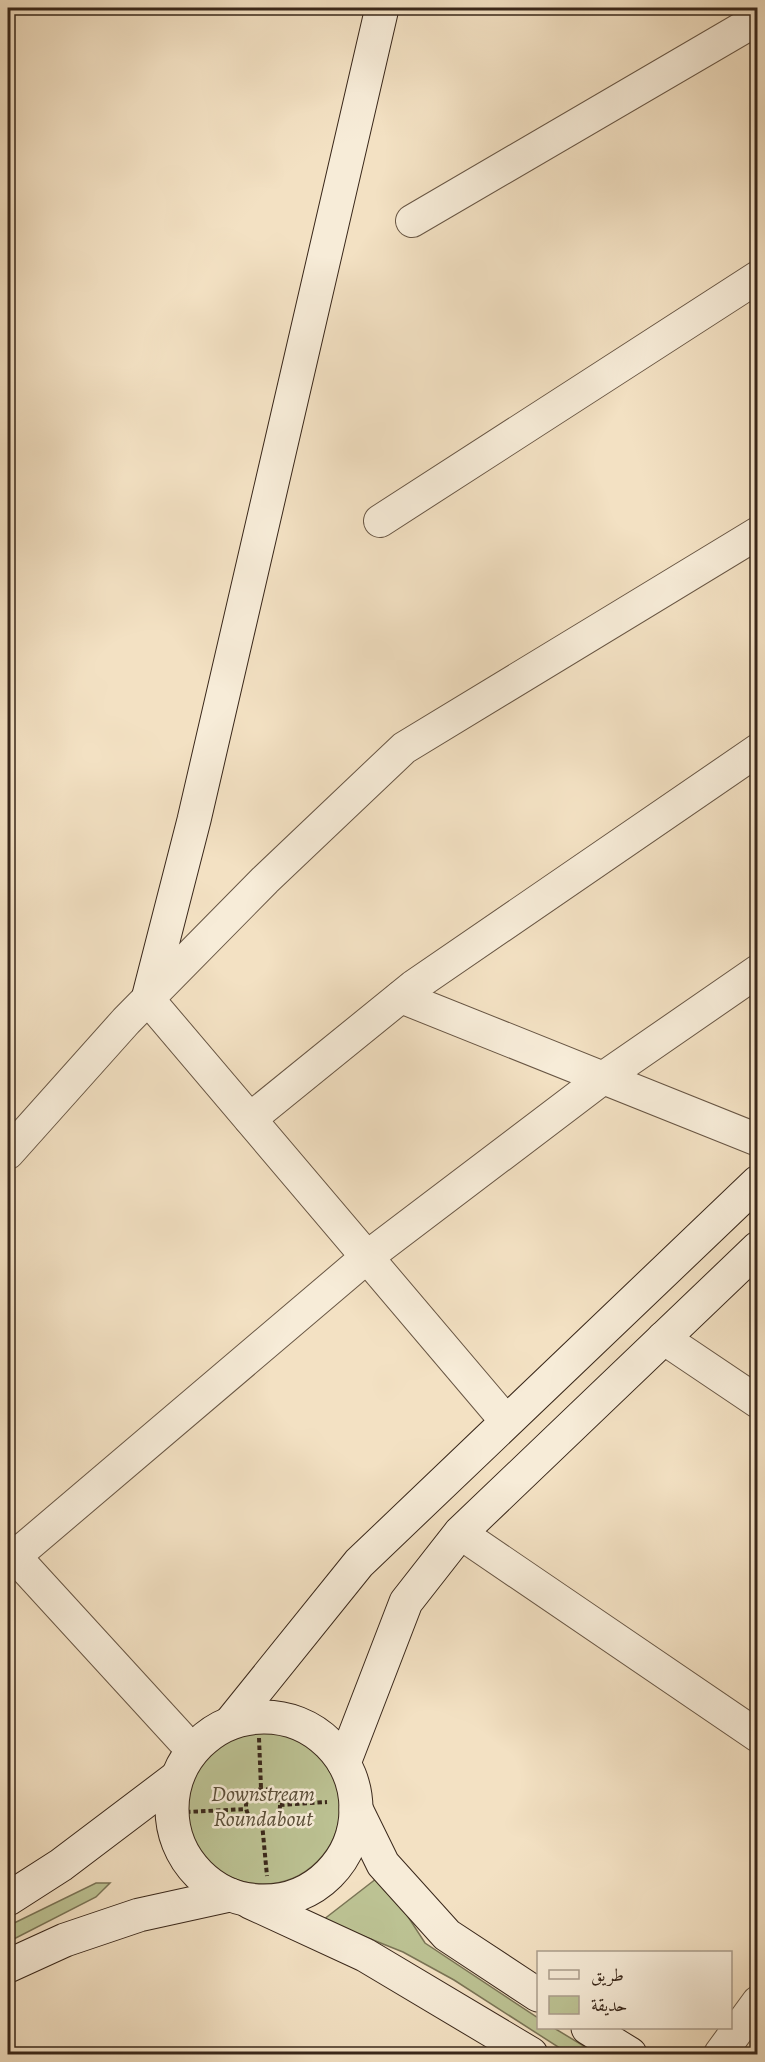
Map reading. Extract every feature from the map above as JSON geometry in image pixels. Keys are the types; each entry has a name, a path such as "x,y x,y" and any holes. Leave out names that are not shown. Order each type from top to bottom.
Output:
{"main road":[{"path":"148,999 194,820 382,8"},
{"path":"245,1726 359,1563 758,1182"},
{"path":"344,1763 406,1602 459,1533 758,1248"},
{"path":"263,1716 295,1722 323,1738 344,1763 351,1778 342,1806 354,1826 343,1856 322,1881 309,1890 278,1900 248,1893 200,1876 180,1848 171,1813 176,1778 192,1750 217,1728 245,1726 263,1716"},
{"path":"8,1899 61,1865 176,1778"},
{"path":"342,1806 383,1864 447,1935 537,1994"},
{"path":"8,1966 65,1941 139,1915 248,1893 468,2014 531,2055"},
{"path":"590,2029 630,2055"}],"street":[{"path":"412,221 758,19"},
{"path":"380,521 758,277"},
{"path":"8,1153 148,999 265,880 404,748 758,534"},
{"path":"250,1119 401,997 758,750"},
{"path":"192,1750 11,1553 367,1257 603,1078 758,971"},
{"path":"401,997 758,1140"},
{"path":"148,999 507,1421"},
{"path":"663,1338 758,1402"},
{"path":"459,1533 758,1736"},
{"path":"720,2055 758,2002"}],"path":[{"path":"245,1726 261,1788"},
{"path":"261,1788 276,1795 280,1805 273,1820 262,1823 251,1819 246,1809 247,1798 261,1788"},
{"path":"280,1805 342,1806"},
{"path":"186,1812 246,1809"},
{"path":"248,1893 262,1823"}],"green space":[{"name":"Downstream Roundabout","path":"263,1730 278,1731 293,1736 318,1752 334,1777 339,1792 339,1822 334,1837 318,1862 293,1878 278,1883 263,1884 248,1883 233,1878 208,1862 192,1837 187,1822 186,1807 187,1792 192,1777 208,1752 233,1736 248,1731"},
{"path":"381,1875 425,1943 537,2017 537,2029 556,2029 597,2054 569,2054 454,1980 403,1952 323,1920"},
{"path":"96,1883 110,1883 96,1897 8,1942 8,1926"}]}
